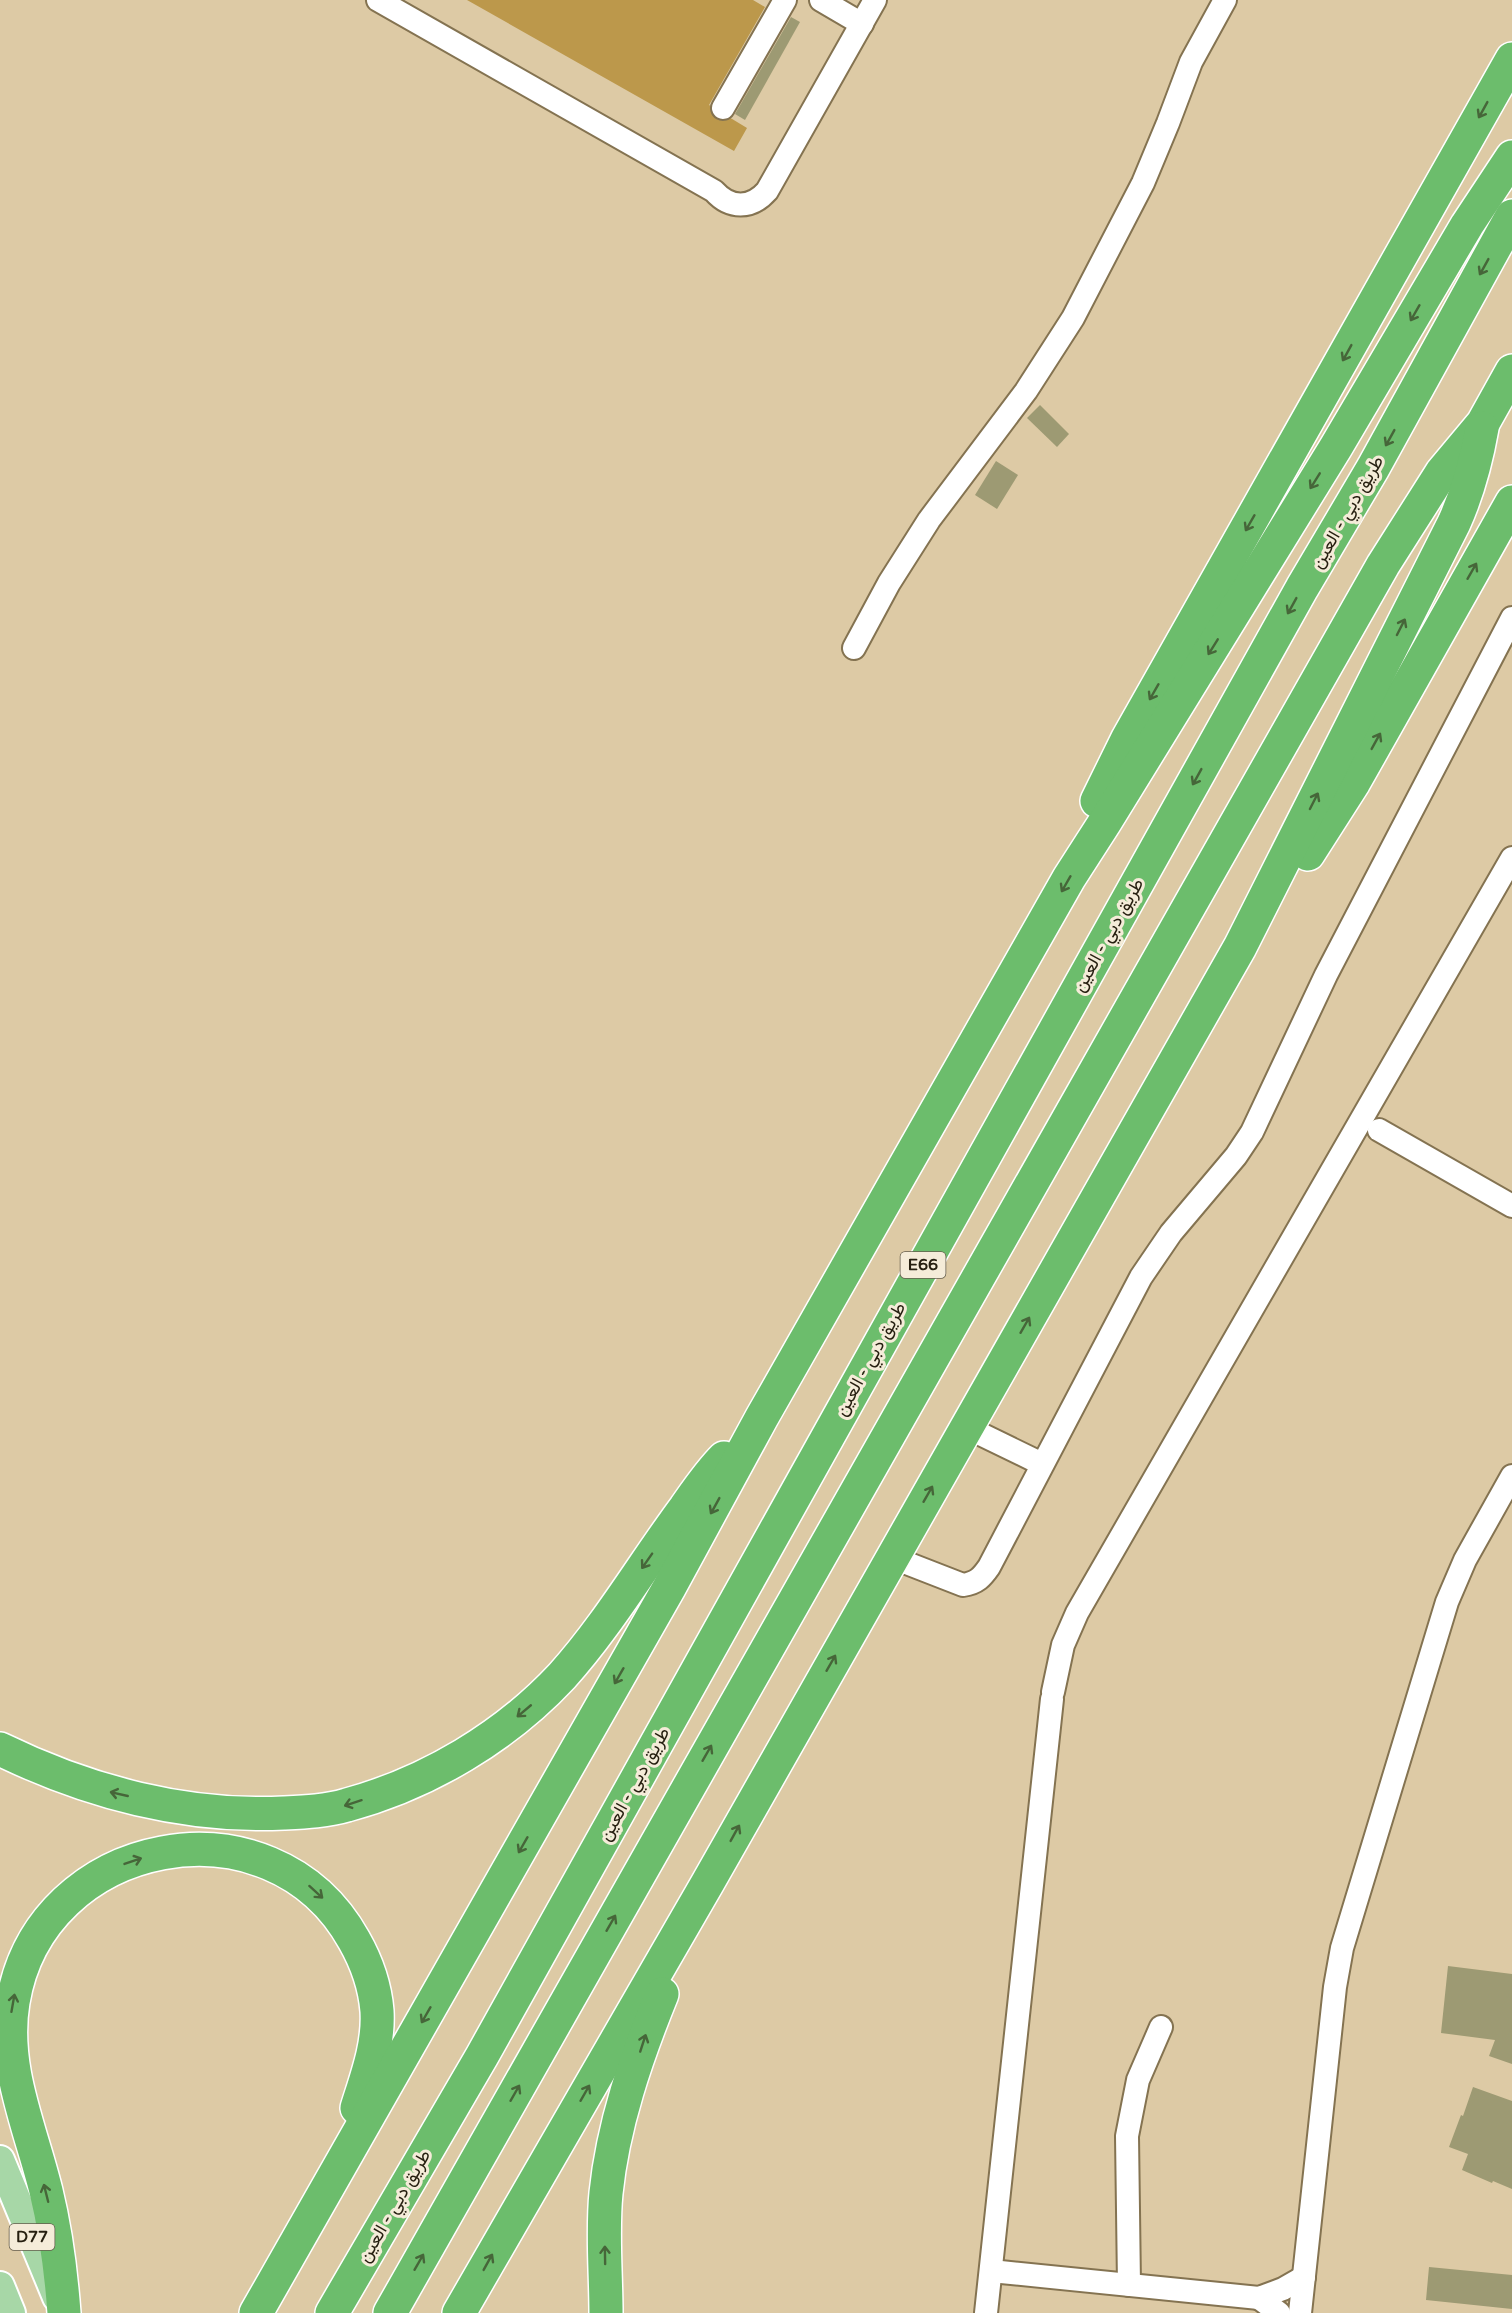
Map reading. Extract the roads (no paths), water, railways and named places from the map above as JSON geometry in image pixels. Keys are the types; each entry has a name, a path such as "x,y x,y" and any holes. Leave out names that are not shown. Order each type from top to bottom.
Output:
{"highway":[{"path":"1087,849 1099,794 1128,738 1512,59"},
{"path":"256,2313 669,1588 762,1417 1087,849 1336,447 1467,225 1512,157"},
{"name":"طريق دبي - العين","path":"332,2313 488,2046 1512,216"},
{"path":"390,2313 1383,565 1442,472 1483,423 1512,371"},
{"path":"459,2313 707,1884 1240,947 1454,523 1475,468 1483,423"},
{"path":"1240,947 1284,890 1354,782 1512,502"},
{"path":"0,1749 54,1773 107,1791 162,1804 218,1812 261,1814 304,1812 346,1806 420,1777 459,1758 495,1735 528,1708 561,1676 588,1643 714,1469 762,1417"},
{"path":"64,2313 56,2236 13,2069 10,2026 19,1978 26,1958 48,1922 76,1892 116,1868 135,1859 168,1851 212,1850 243,1855 277,1865 296,1876 336,1912 367,1968 373,1988 376,2020 371,2065 335,2175"},
{"path":"606,2313 606,2195 620,2119 646,2033 707,1884"}],"main road":[{"name":"D77","path":"0,2160 64,2313"},
{"path":"0,2286 11,2313"}],"street":[{"path":"378,0 714,191 721,199 741,206 760,199 767,191 876,0"},
{"path":"723,108 785,0"},
{"path":"821,0 862,24"},
{"path":"854,648 889,582 929,520 1026,391 1073,318 1143,183 1191,62 1225,0"},
{"path":"891,1557 963,1585 973,1584 982,1578 1141,1277 1172,1233 1236,1156 1252,1132 1326,975 1512,618"},
{"path":"986,2313 1053,1696 1060,1654 1077,1613 1512,858"},
{"path":"1379,1130 1512,1206"},
{"path":"966,1427 1042,1464"},
{"path":"1300,2313 1335,1986 1342,1948 1447,1602 1465,1560 1512,1476"},
{"path":"1129,2285 1128,2136 1138,2080 1161,2027"},
{"path":"991,2271 1259,2298 1283,2289 1304,2277"},
{"path":"1259,2298 1279,2313"}]}
